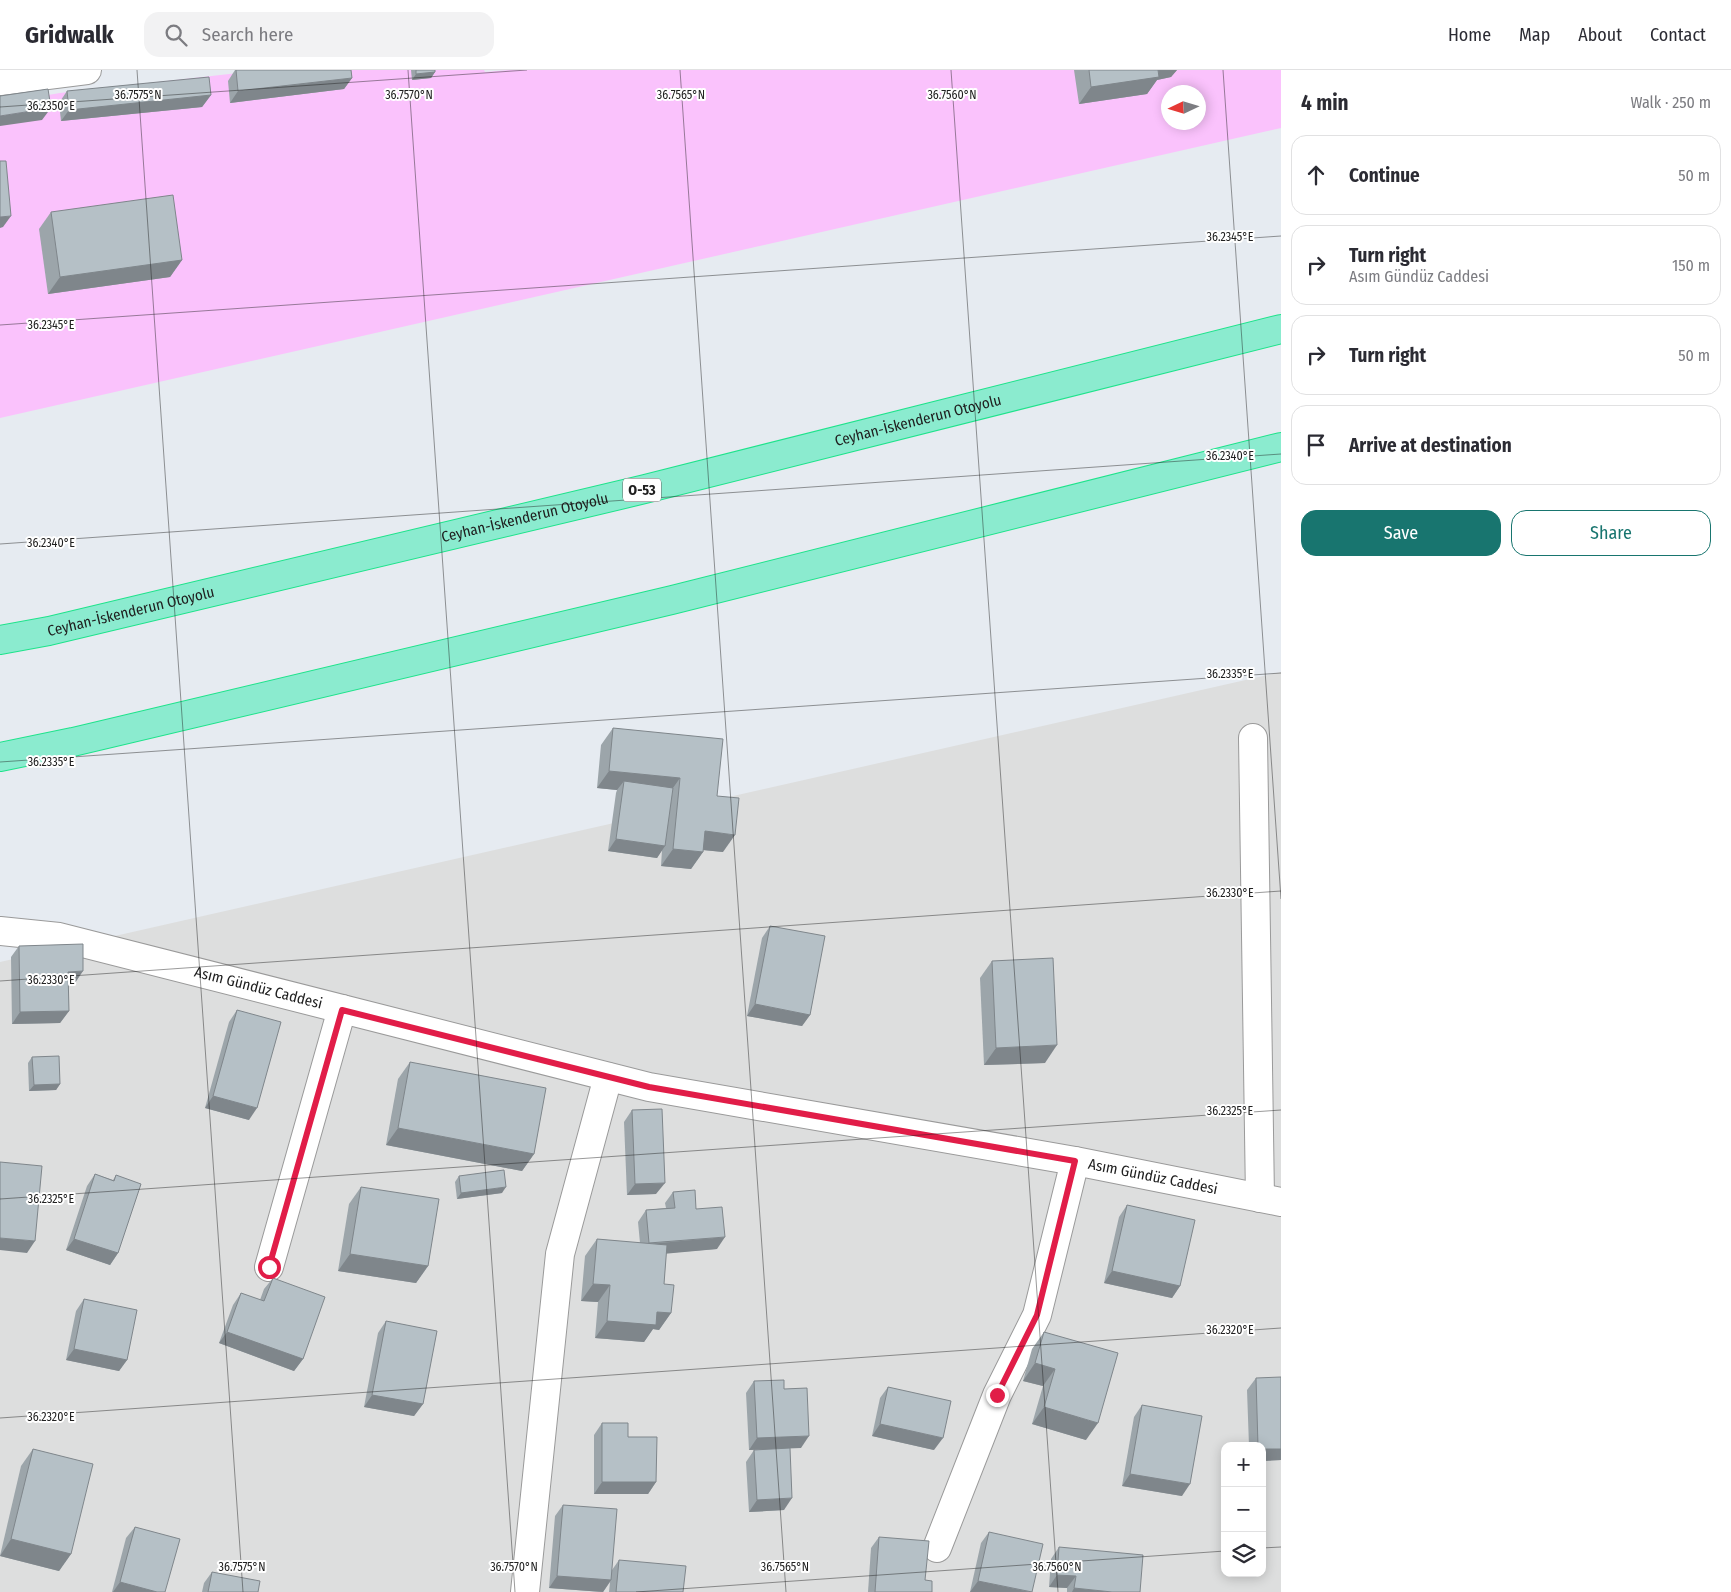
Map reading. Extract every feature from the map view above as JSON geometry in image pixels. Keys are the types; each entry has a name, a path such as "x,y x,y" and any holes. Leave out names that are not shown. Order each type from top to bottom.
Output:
{"highway":[{"name":"Ceyhan-İskenderun Otoyolu","path":"0,640 68,626 645,489 1281,329"},
{"path":"0,757 73,742 672,600 1281,447"}],"street":[{"path":"0,81 87,70"},
{"path":"1253,738 1270,1200"},
{"name":"Asım Gündüz Caddesi","path":"0,931 59,937 649,1087 1075,1161 1270,1200"},
{"path":"269,1267 342,1010"},
{"path":"525,1592 560,1254 608,1077"},
{"path":"938,1548 997,1395 1037,1315 1075,1161"}],"shaded area":[{"path":"264,70 484,70 485,72 509,70 1281,70 1281,128 0,418 0,103 60,93"},
{"path":"1281,672 1281,1592 0,1592 0,962"}],"building":[{"path":"236,70 351,70 352,78 238,91"},
{"path":"416,70 435,70 435,72 416,74"},
{"path":"1089,70 1158,70 1159,77 1091,87"},
{"path":"209,77 211,95 69,110 67,91"},
{"path":"48,89 51,108 0,116 0,96"},
{"path":"0,161 6,161 11,216 0,217"},
{"path":"173,195 182,260 60,277 51,212"},
{"path":"613,728 723,739 717,796 739,798 735,835 705,831 703,852 673,849 680,778 609,771"},
{"path":"624,781 673,788 665,846 616,839"},
{"path":"770,926 825,936 810,1015 755,1004"},
{"path":"83,944 83,971 68,972 69,1011 20,1012 19,946"},
{"path":"1053,958 1057,1045 996,1048 992,961"},
{"path":"237,1010 281,1022 257,1108 213,1096"},
{"path":"59,1056 60,1084 34,1085 32,1057"},
{"path":"410,1062 546,1088 534,1154 398,1128"},
{"path":"662,1109 665,1183 635,1184 632,1110"},
{"path":"0,1162 42,1166 35,1241 0,1238"},
{"path":"504,1170 506,1187 461,1193 459,1176"},
{"path":"95,1174 114,1181 116,1175 141,1184 118,1253 74,1239"},
{"path":"361,1187 439,1199 428,1266 350,1254"},
{"path":"695,1190 696,1209 722,1207 725,1237 649,1243 646,1210 675,1208 673,1192"},
{"path":"1127,1205 1195,1220 1180,1286 1112,1271"},
{"path":"597,1239 667,1245 664,1284 674,1285 671,1313 657,1312 656,1325 607,1321 610,1285 593,1284"},
{"path":"273,1278 325,1297 303,1359 227,1332 241,1293 264,1301"},
{"path":"84,1299 137,1310 127,1360 74,1349"},
{"path":"386,1321 437,1331 423,1404 372,1395"},
{"path":"1044,1332 1118,1353 1098,1423 1044,1407 1055,1369 1035,1363"},
{"path":"1281,1377 1281,1449 1266,1449 1266,1442 1258,1442 1256,1378"},
{"path":"784,1380 784,1389 807,1388 809,1436 757,1438 754,1381"},
{"path":"888,1387 951,1401 943,1438 880,1424"},
{"path":"1142,1405 1202,1416 1190,1484 1130,1474"},
{"path":"602,1423 628,1423 628,1437 657,1437 656,1482 602,1482"},
{"path":"790,1448 792,1498 757,1500 754,1450"},
{"path":"33,1449 93,1464 71,1554 11,1539"},
{"path":"563,1505 617,1509 611,1580 557,1576"},
{"path":"135,1527 180,1539 165,1592 157,1592 120,1582"},
{"path":"989,1532 1043,1544 1032,1592 978,1581"},
{"path":"879,1537 929,1541 925,1580 932,1581 932,1592 875,1592"},
{"path":"1059,1547 1143,1555 1140,1592 1112,1592 1074,1588 1076,1576 1057,1575"},
{"path":"619,1560 686,1566 683,1592 616,1592"},
{"path":"212,1572 260,1581 258,1592 208,1592"}],"route":[{"path":"269,1267 342,1010 649,1087 1075,1161 1037,1315 997,1395"}]}
